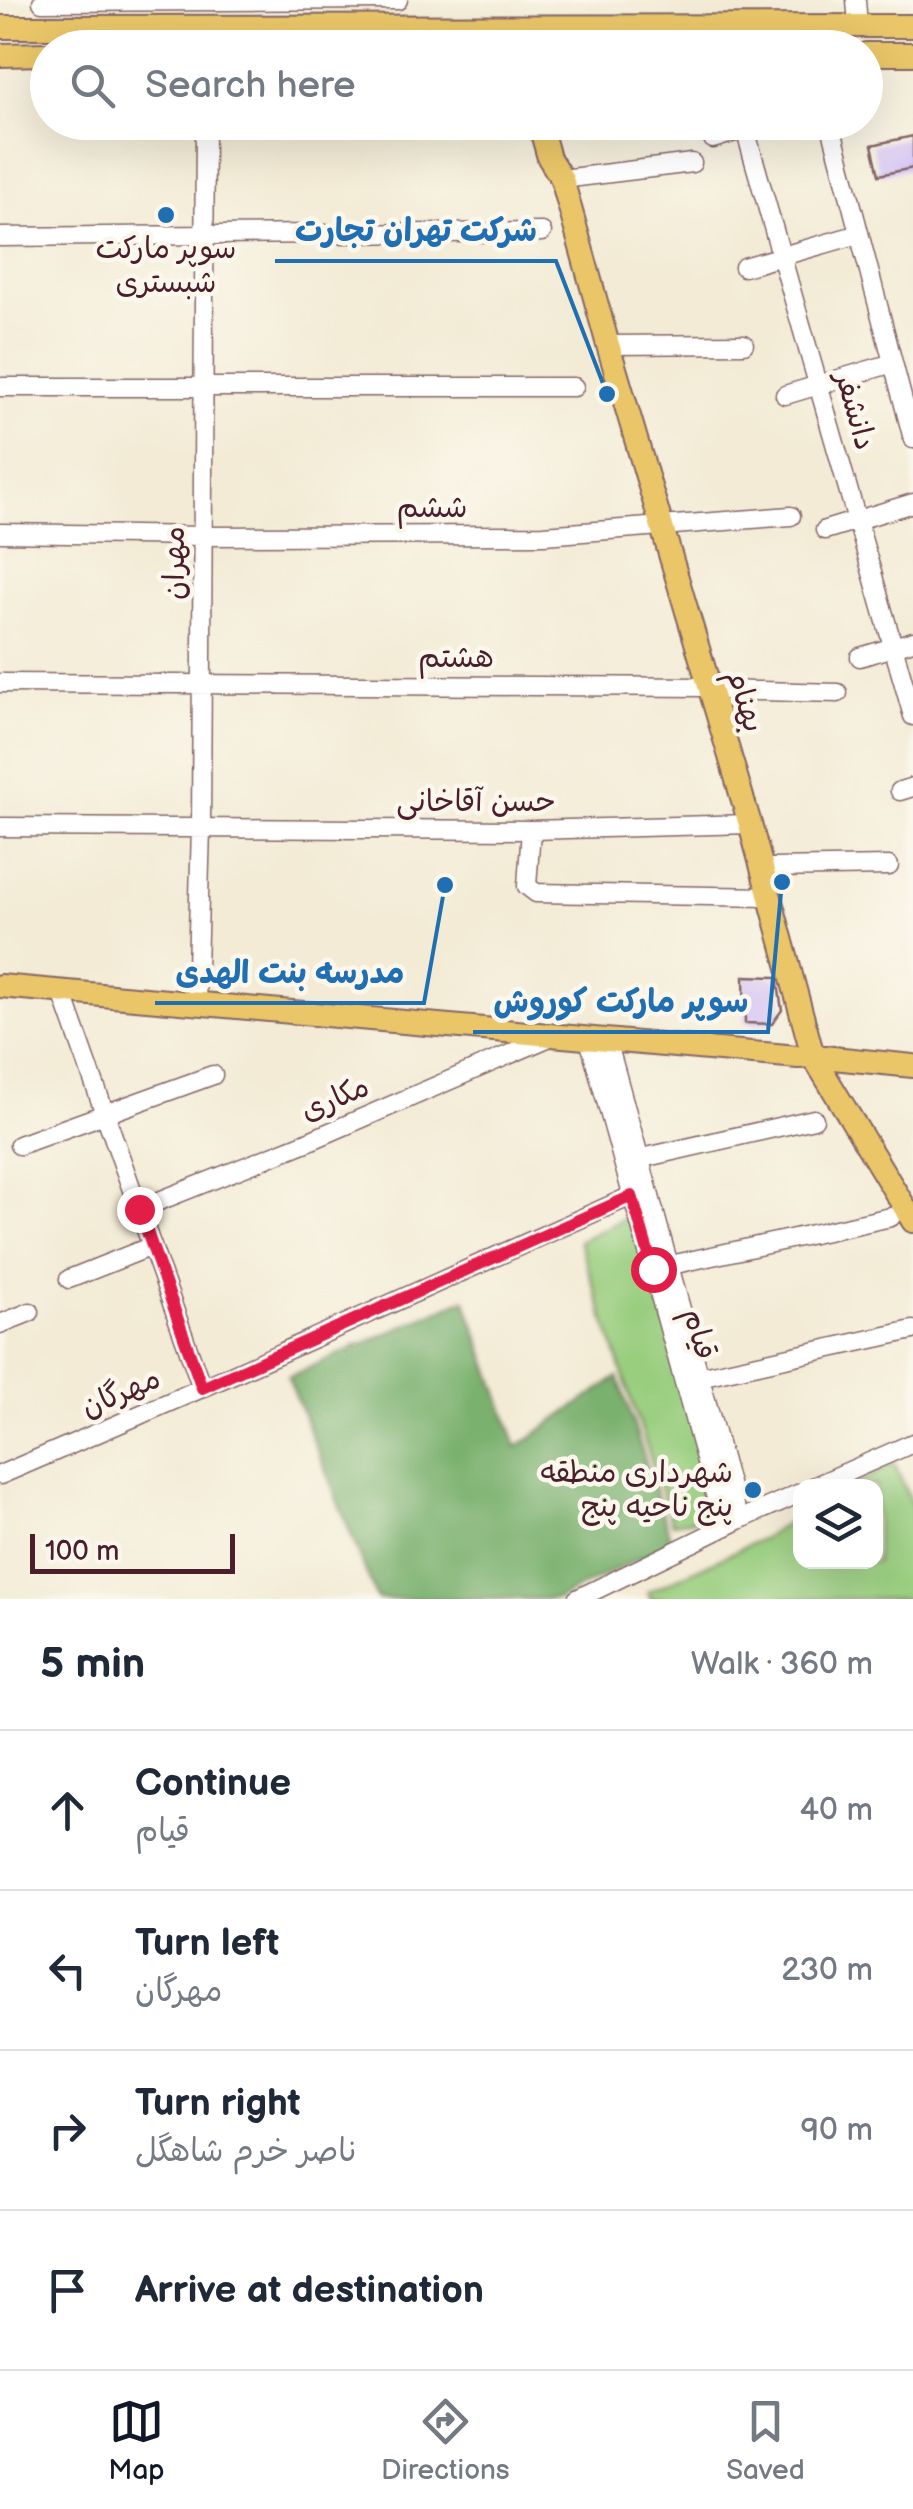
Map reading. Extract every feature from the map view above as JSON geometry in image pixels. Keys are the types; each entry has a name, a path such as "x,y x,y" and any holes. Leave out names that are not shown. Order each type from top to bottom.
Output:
{"main road":[{"path":"0,28 913,26"},
{"path":"0,55 30,54"},
{"path":"883,54 913,54"},
{"name":"بهنام","path":"544,140 549,158 562,179"},
{"name":"بهنام","path":"558,140 562,179 608,345 715,689 813,1056 902,1219"},
{"path":"0,986 913,1066"}],"street":[{"path":"44,27 42,1 398,0"},
{"path":"856,0 858,26"},
{"name":"مهران","path":"196,1003 201,828 206,140"},
{"name":"دانشفر","path":"748,140 913,716"},
{"path":"835,140 913,439"},
{"path":"562,179 692,164"},
{"path":"0,237 542,232"},
{"path":"744,268 860,234"},
{"path":"608,345 744,344"},
{"path":"785,394 893,363"},
{"path":"0,387 574,387"},
{"path":"825,530 913,502"},
{"name":"ششم","path":"0,533 544,535 791,516"},
{"path":"860,657 913,641"},
{"name":"هشتم","path":"0,683 838,692"},
{"name":"حسن آقاخانی","path":"0,827 531,830 750,824"},
{"path":"531,830 528,886 536,893 768,897"},
{"path":"762,870 889,866"},
{"path":"62,992 202,1388"},
{"name":"مکاری","path":"139,1209 307,1142 552,1036"},
{"name":"قیام","path":"598,1039 732,1524"},
{"path":"20,1145 213,1074"},
{"path":"631,1160 814,1119"},
{"name":"مهرگان","path":"0,1475 640,1193"},
{"path":"661,1267 902,1219"},
{"path":"69,1279 152,1246"},
{"name":"قیام","path":"661,1267 699,1377 732,1524"},
{"path":"0,1324 30,1312"},
{"path":"699,1377 913,1330"},
{"path":"831,1479 913,1443"},
{"path":"578,1599 793,1496"}],"green space":[{"path":"636,1213 713,1493 702,1519 672,1523 579,1241"},
{"path":"465,1299 517,1447 618,1377 672,1542 557,1599 377,1599 288,1377"},
{"path":"894,1463 913,1508 913,1599 651,1599 648,1592 793,1520 793,1569 883,1569 883,1479 865,1479"}],"building":[{"path":"913,136 913,168 879,175 872,145"},
{"path":"744,976 777,977 782,1010 772,1024 745,1023"}],"place":[{"name":"سوپر مارکت شبستری","path":"166,215"},
{"name":"شرکت تهران تجارت","path":"607,394"},
{"name":"سوپر ماركت كوروش","path":"782,882"},
{"name":"مدرسه بنت الهدی","path":"445,885"},
{"name":"شهرداری منطقه پنج ناحیه پنج","path":"753,1490"}],"route":[{"path":"139,1209 202,1388 632,1196 653,1269"}]}
